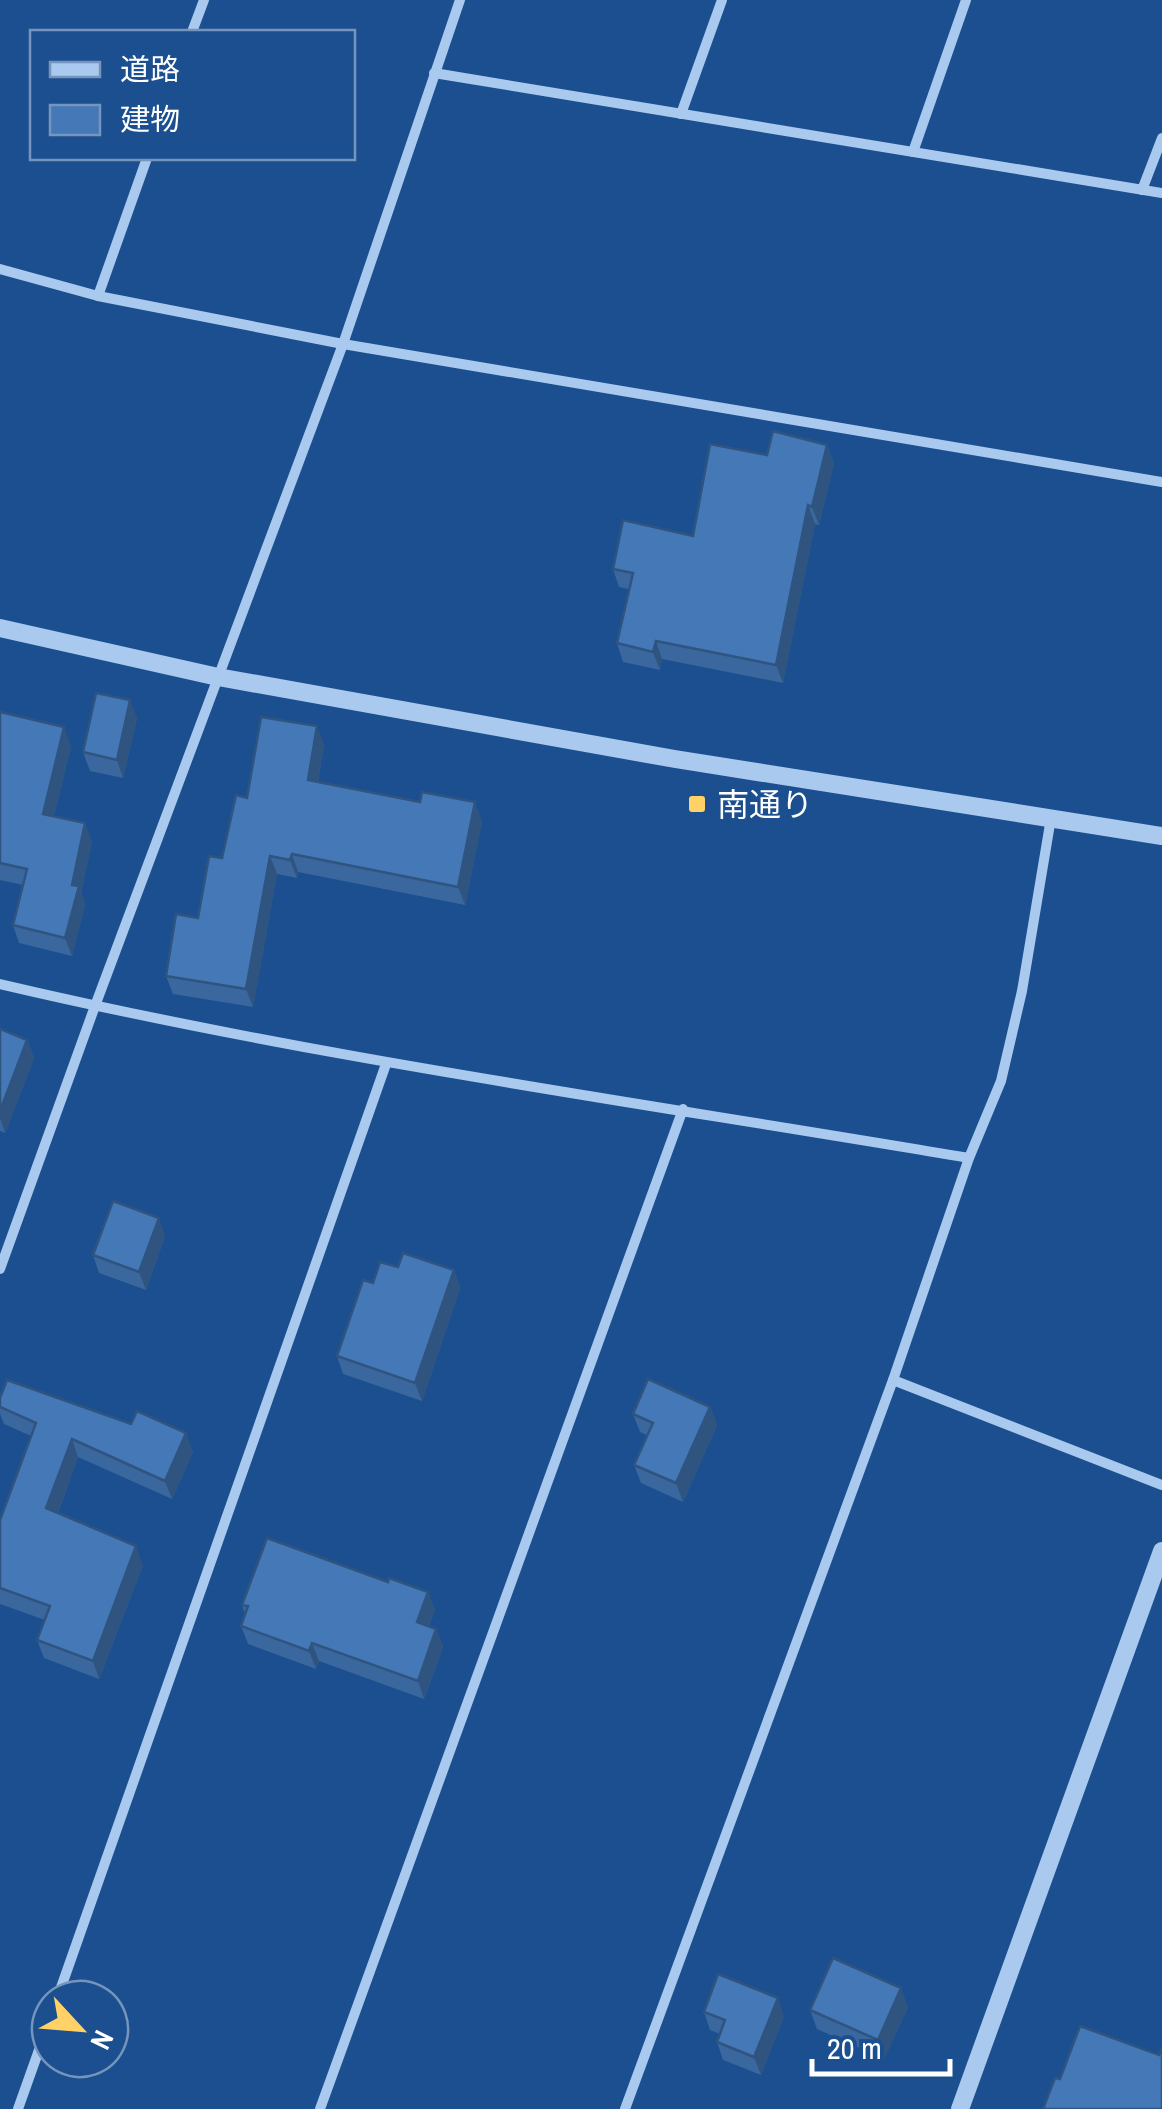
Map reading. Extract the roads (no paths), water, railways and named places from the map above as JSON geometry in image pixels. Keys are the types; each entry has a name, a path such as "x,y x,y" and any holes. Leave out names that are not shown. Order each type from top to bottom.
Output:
{"street":[{"path":"193,30 204,0"},
{"path":"0,1269 342,344 460,0"},
{"path":"681,114 722,0"},
{"path":"912,152 966,0"},
{"path":"434,72 1162,192"},
{"path":"1142,190 1162,138"},
{"path":"98,296 146,160"},
{"path":"0,269 98,296 342,344 1162,482"},
{"path":"0,628 218,677 676,759 1162,836"},
{"path":"625,2109 1000,1080 1014,1027 1052,817"},
{"path":"0,984 386,1064 969,1158"},
{"path":"64,1979 386,1064"},
{"path":"320,2109 682,1109"},
{"path":"892,1380 1162,1485"},
{"path":"960,2109 1162,1550"},
{"path":"18,2109 30,2075"}],"place":[{"name":"南通り","path":"697,804"}]}
